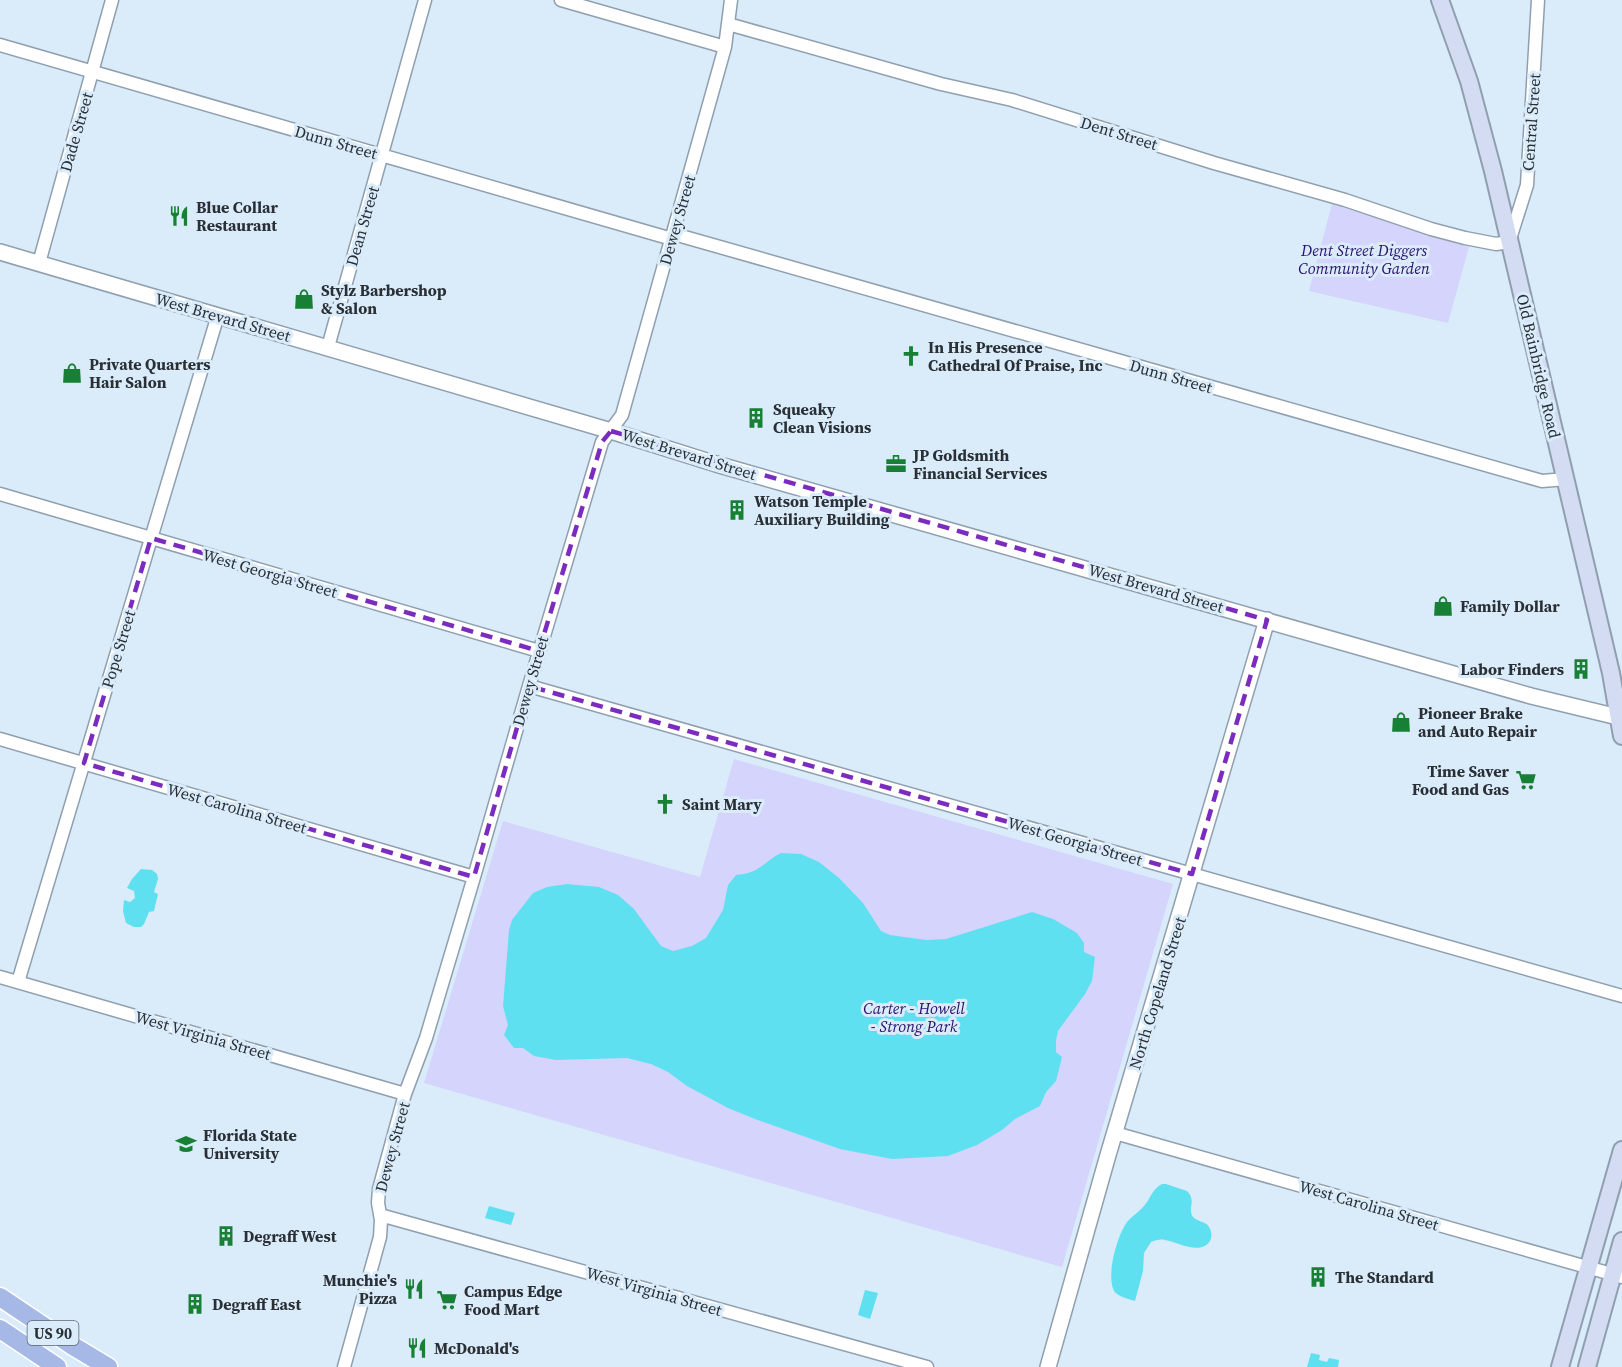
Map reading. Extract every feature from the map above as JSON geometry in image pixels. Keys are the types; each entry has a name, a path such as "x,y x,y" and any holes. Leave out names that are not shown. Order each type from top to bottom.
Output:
{"main road":[{"name":"Old Bainbridge Road","path":"1440,0 1469,81 1493,171 1611,673 1622,736"},
{"path":"1560,1367 1622,1150"},
{"path":"1587,1367 1617,1275 1622,1241"},
{"name":"US 90","path":"0,1297 108,1367"},
{"name":"US 90","path":"0,1329 57,1367"}],"street":[{"name":"Dade Street","path":"39,263 112,0"},
{"name":"Dean Street","path":"328,347 425,0"},
{"path":"561,0 725,47"},
{"name":"Dewey Street","path":"344,1367 380,1237 379,1189 405,1095 426,1038 602,442 622,415 725,47 731,0"},
{"name":"Central Street","path":"1509,242 1527,185 1538,0"},
{"name":"Dent Street","path":"728,24 941,84 1012,100 1454,235 1496,244 1509,242"},
{"name":"Dunn Street","path":"0,45 382,156 1542,481 1566,479"},
{"name":"West Brevard Street","path":"0,252 611,430 716,464 1531,696 1620,718"},
{"name":"Pope Street","path":"18,982 218,315"},
{"name":"West Georgia Street","path":"0,495 539,651"},
{"name":"North Copeland Street","path":"1048,1367 1115,1133 1268,620"},
{"name":"West Georgia Street","path":"529,686 1622,996"},
{"name":"West Carolina Street","path":"0,738 474,877"},
{"name":"West Virginia Street","path":"0,977 405,1095"},
{"name":"West Carolina Street","path":"1115,1133 1617,1275"},
{"name":"West Virginia Street","path":"380,1215 927,1367"}],"highlighted area":[{"path":"611,431 1267,620 1192,874 529,686 474,877 84,763 151,538 539,651 602,442"}],"green space":[{"name":"Dent Street Diggers Community Garden","path":"1332,204 1469,247 1448,323 1309,291"},
{"name":"Carter - Howell - Strong Park","path":"734,759 1173,884 1062,1267 424,1083 503,821 700,877"}],"shaded area":[{"path":"781,853 801,854 819,862 839,878 863,903 881,931 890,935 926,940 946,939 1032,912 1053,919 1077,933 1084,943 1084,952 1095,957 1092,981 1058,1031 1056,1052 1062,1057 1056,1081 1046,1092 1040,1106 1015,1119 977,1145 948,1156 892,1159 840,1149 755,1119 728,1108 651,1064 627,1058 556,1060 534,1056 523,1048 514,1048 504,1035 508,1025 503,1006 509,930 512,920 533,893 547,887 567,884 599,887 618,895 634,909 661,946 673,951 692,946 706,938 723,910 728,885 736,875 755,870"},
{"path":"141,869 152,870 157,874 158,879 154,892 158,894 154,911 149,912 141,927 134,927 126,923 123,911 124,900 130,902 135,898 134,891 127,888"},
{"path":"1162,1184 1187,1191 1192,1201 1191,1214 1208,1225 1211,1238 1206,1245 1195,1248 1163,1240 1151,1242 1144,1253 1143,1271 1135,1301 1114,1291 1111,1275 1114,1256 1127,1222"},
{"path":"489,1206 515,1213 511,1225 485,1218"},
{"path":"865,1290 878,1293 870,1319 858,1315"},
{"path":"1311,1353 1320,1355 1319,1360 1327,1362 1329,1358 1339,1360 1338,1367 1307,1367"}],"place":[{"name":"Blue Collar Restaurant","path":"179,216"},
{"name":"Stylz Barbershop & Salon","path":"304,299"},
{"name":"In His Presence Cathedral Of Praise, Inc","path":"911,356"},
{"name":"Private Quarters Hair Salon","path":"72,373"},
{"name":"Squeaky Clean Visions","path":"756,418"},
{"name":"JP Goldsmith Financial Services","path":"896,464"},
{"name":"Watson Temple Auxiliary Building","path":"737,510"},
{"name":"Family Dollar","path":"1443,606"},
{"name":"Labor Finders","path":"1581,669"},
{"name":"Pioneer Brake and Auto Repair","path":"1401,722"},
{"name":"Time Saver Food and Gas","path":"1526,780"},
{"name":"Saint Mary","path":"665,804"},
{"name":"Florida State University","path":"186,1144"},
{"name":"Degraff West","path":"226,1236"},
{"name":"The Standard","path":"1318,1277"},
{"name":"Munchie's Pizza","path":"414,1289"},
{"name":"Campus Edge Food Mart","path":"447,1300"},
{"name":"Degraff East","path":"195,1304"},
{"name":"McDonald's","path":"417,1348"}]}
